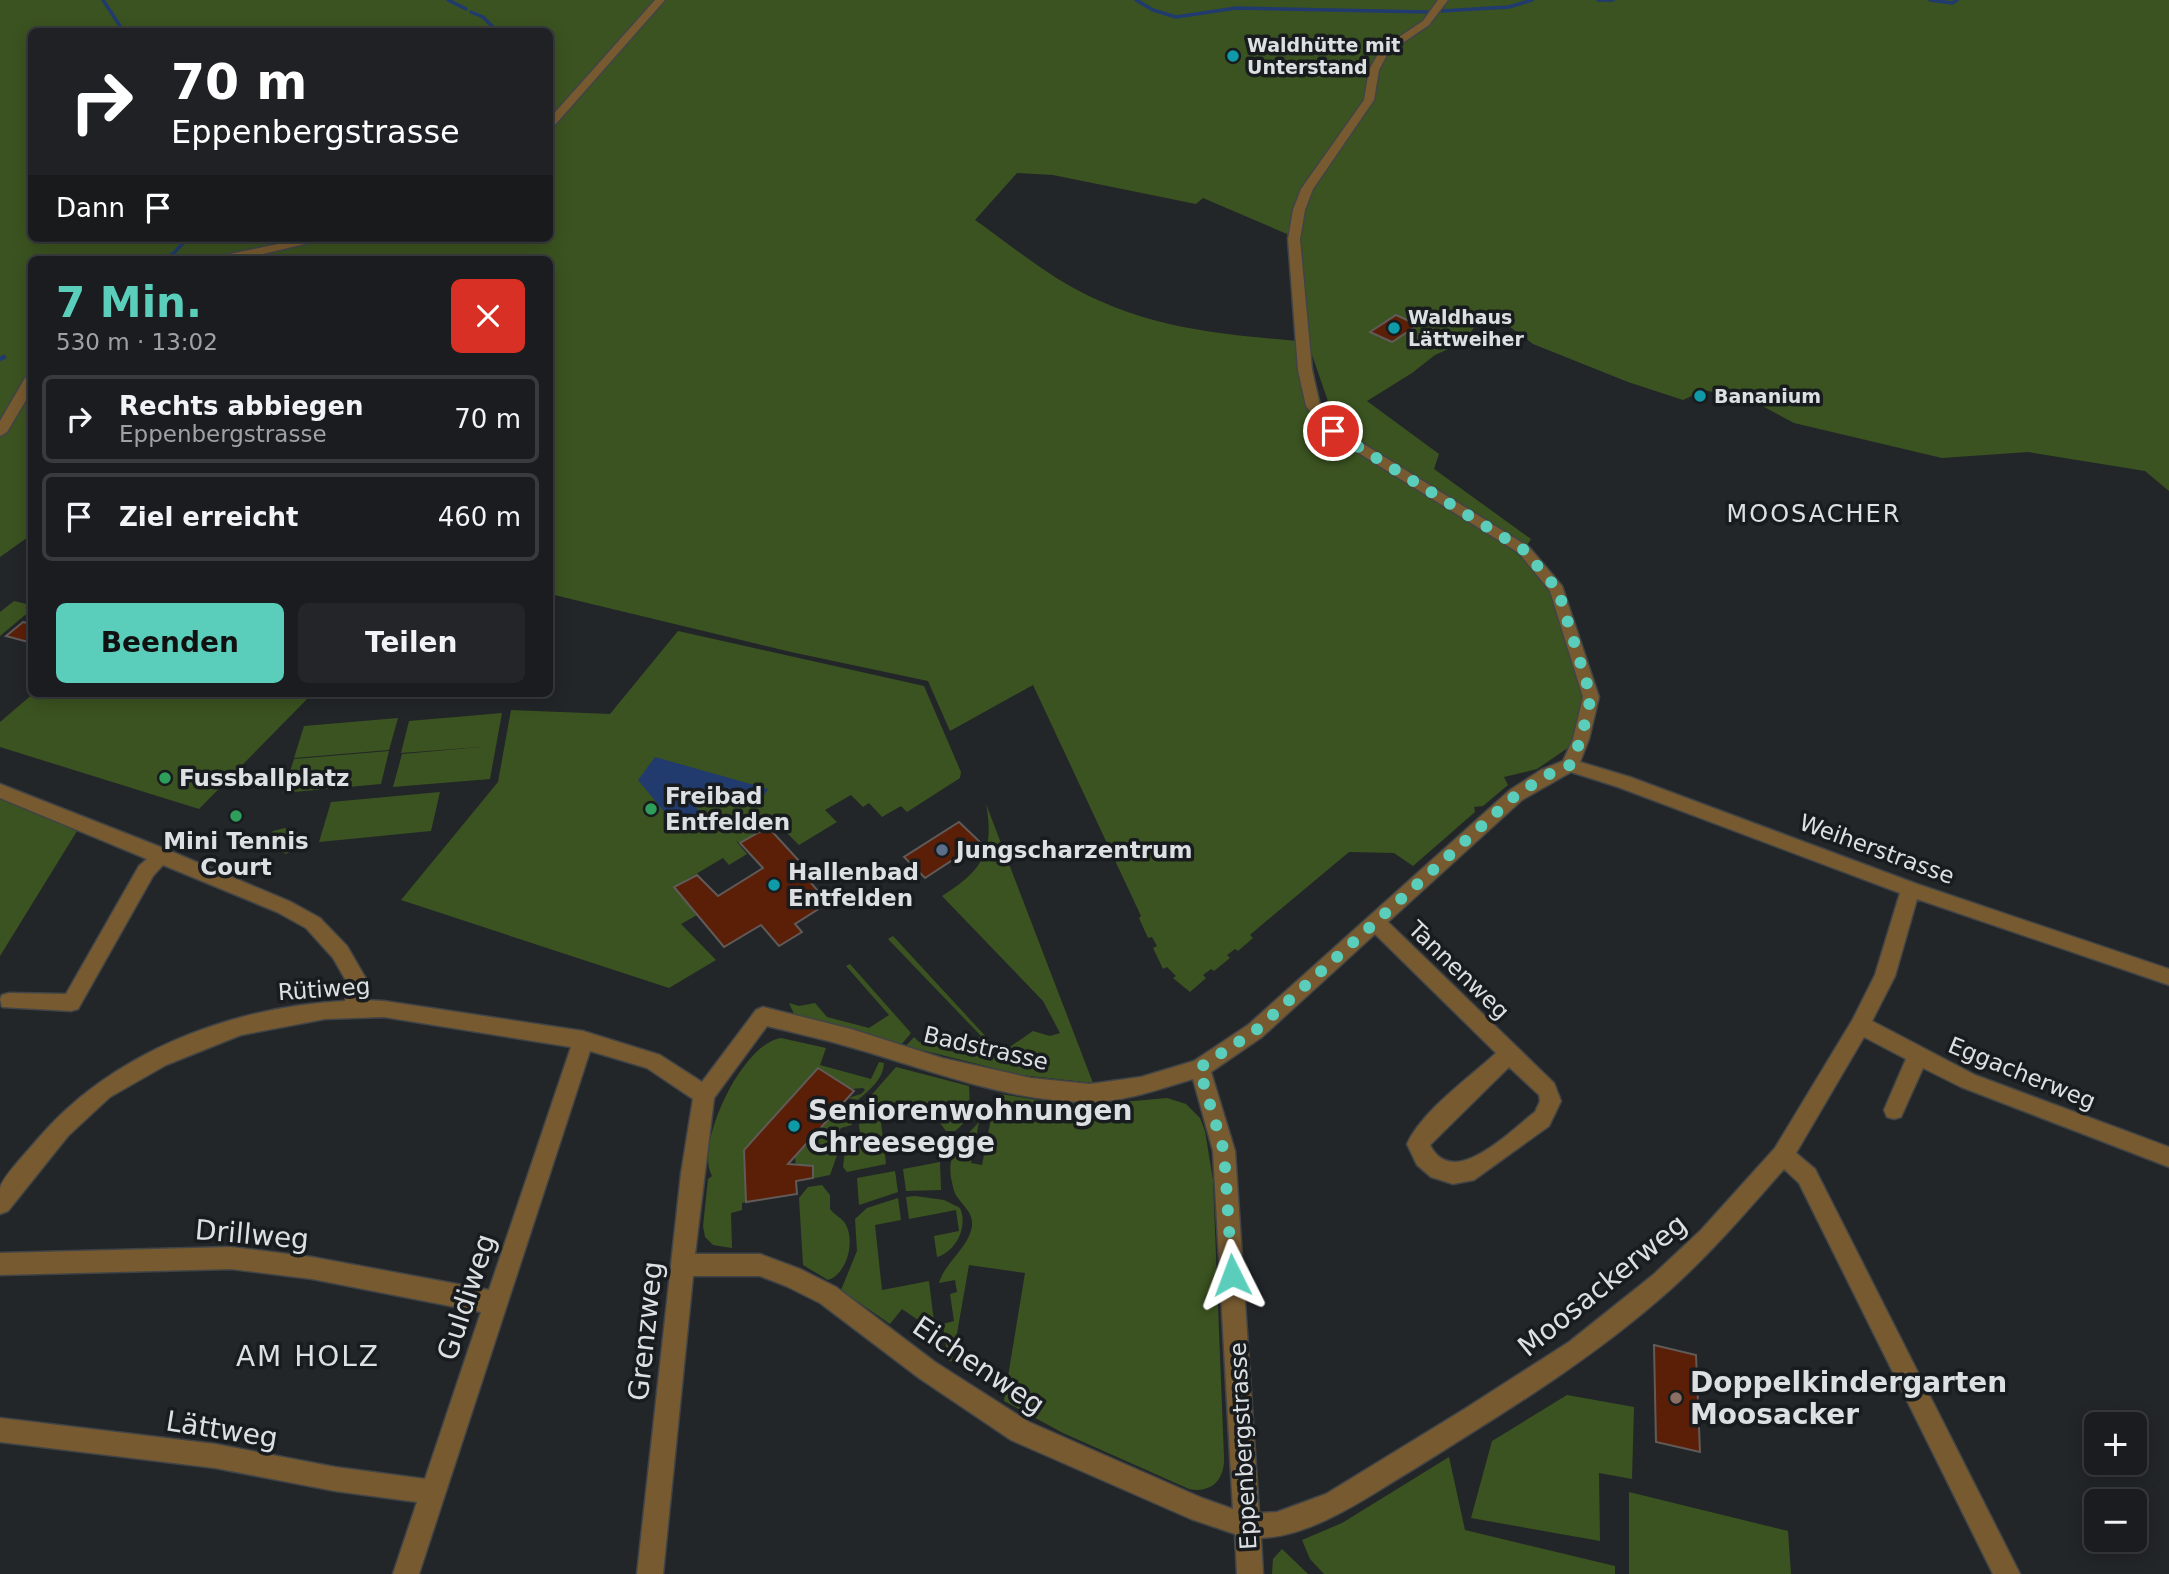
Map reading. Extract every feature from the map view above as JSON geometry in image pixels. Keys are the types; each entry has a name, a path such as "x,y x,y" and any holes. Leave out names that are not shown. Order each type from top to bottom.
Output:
{"street":[{"path":"553,121 660,0"},
{"path":"1199,1068 1255,1031 1516,795 1547,775 1570,765 1581,739 1591,697 1558,590 1524,550 1333,431 1313,406 1305,370 1294,239 1307,189 1369,100 1374,70 1384,51 1426,23 1441,4"},
{"path":"239,256 305,242"},
{"path":"0,432 28,385"},
{"name":"Weiherstrasse","path":"1570,765 1624,782 1910,888 2169,977"},
{"path":"0,791 162,855 284,907 313,923 340,951 358,983 354,1008"},
{"path":"9,1001 71,1003 146,871 162,855"},
{"name":"Moosackerweg","path":"1248,1526 1276,1525 1333,1504 1472,1419 1577,1350 1661,1283 1709,1238 1783,1156 1860,1025 1885,976 1910,888"},
{"name":"Tannenweg","path":"1374,922 1510,1054 1547,1090 1551,1101 1542,1119 1474,1170 1453,1174 1439,1170 1425,1158 1418,1144 1430,1128 1510,1054"},
{"name":"Rütiweg","path":"4,1191 58,1133 103,1091 135,1071 233,1027 284,1014 354,1008 384,1009 583,1040 653,1061 704,1095"},
{"name":"Badstrasse","path":"704,1095 763,1016 851,1038 942,1067 1031,1087 1090,1093 1141,1086 1199,1068"},
{"name":"Eggacherweg","path":"1860,1025 1968,1081 2169,1157"},
{"name":"Guldiweg","path":"406,1574 583,1040"},
{"path":"1894,1110 1918,1056"},
{"name":"Eppenbergstrasse","path":"1199,1068 1224,1151 1250,1574"},
{"name":"Grenzweg","path":"650,1574 682,1265 704,1095"},
{"path":"1783,1156 1807,1176 2007,1574"},
{"name":"Drillweg","path":"0,1264 232,1258 312,1268 495,1303"},
{"name":"Eichenweg","path":"682,1265 760,1265 792,1277 828,1295 927,1370 1020,1431 1126,1480 1248,1526"},
{"name":"Lättweg","path":"0,1430 215,1456 335,1479 433,1492"}],"green space":[{"path":"0,0 2169,0 2169,491 2145,471 2028,452 1942,458 1794,423 1755,402 1704,390 1683,400 1628,382 1533,344 1495,316 1480,319 1464,342 1435,355 1367,401 1439,454 1434,469 1531,539 1524,550 1341,439 1310,349 1324,433 1536,561 1557,590 1591,697 1581,739 1537,769 1504,777 1508,785 1483,806 1474,807 1475,812 1413,866 1394,853 1349,852 1250,935 1253,938 1238,951 1235,949 1227,955 1230,958 1214,971 1211,969 1203,975 1206,978 1190,992 1173,978 1176,976 1167,967 1163,969 1153,948 1157,946 1152,937 1148,938 1139,918 1141,916 1033,685 950,731 928,681 791,652 553,595 553,256 28,256 28,537 0,557","holes":["1017,173 1053,175 1196,204 1203,198 1301,240 1309,342 1198,330 1118,308 1091,297 1046,271 975,220"]},
{"path":"14,601 28,604 28,613 0,636 0,612"},
{"name":"Freibad Entfelden","path":"678,631 924,686 961,772 960,778 907,812 901,806 882,817 869,803 863,807 851,795 825,810 837,822 799,845 776,822 740,843 736,841 747,854 729,865 723,858 674,887 697,915 681,924 716,960 669,988 401,900 498,782 511,710 610,714"},
{"name":"Fussballplatz","path":"29,697 309,697 199,809 0,747 0,722"},
{"path":"502,713 490,779 393,787 402,754 481,747 401,753 409,721"},
{"path":"398,718 389,750 294,758 304,726"},
{"path":"389,751 381,784 283,793 294,759"},
{"path":"440,792 431,831 319,842 331,802"},
{"path":"0,799 77,831 0,956"},
{"path":"986,804 1093,1083 1021,1075 906,1046 914,1037 919,1042 962,1050 981,1036 888,939 893,936 1001,1053 1033,1031 1050,1036 1060,1033 1043,1001 942,896 967,878 982,859 989,835"},
{"path":"285,828 304,835 302,846 286,854 260,844 273,831"},
{"path":"850,964 911,1033 901,1045 795,1016 789,1003 799,1006 815,1003 827,1017 869,1028 889,1015 846,966"},
{"path":"781,1038 826,1048 820,1065 871,1079 879,1062 884,1063 883,1069 875,1084 858,1100 848,1098 861,1094 865,1090 863,1088 851,1089 818,1068 745,1149 746,1202 742,1203 742,1210 731,1213 732,1248 713,1245 705,1237 703,1226 708,1179 712,1176 708,1162 710,1142 716,1120 737,1076 751,1057 766,1044"},
{"path":"896,1067 969,1086 967,1116 955,1131 946,1131 940,1123 961,1119 957,1100 880,1114 886,1164 847,1172 843,1167 845,1151 856,1148 862,1140 859,1127 861,1107"},
{"path":"1000,1094 1057,1103 1101,1104 1167,1098 1186,1104 1200,1118 1205,1131 1213,1180 1224,1457 1222,1472 1216,1483 1210,1487 1189,1489 1063,1433 1004,1401 1025,1273 969,1265 952,1362 948,1360 943,1324 954,1321 950,1294 957,1292 955,1280 939,1283 946,1268 966,1242 972,1226 970,1214 954,1191 951,1161 957,1147 979,1122 971,1163 982,1165 994,1103"},
{"path":"843,1104 851,1108 852,1125 841,1128 837,1135 840,1147 830,1175 810,1179 813,1169 808,1165 796,1168 795,1157"},
{"path":"940,1162 941,1190 906,1191 903,1169"},
{"path":"895,1171 898,1192 859,1205 857,1178"},
{"path":"822,1185 830,1195 830,1209 845,1223 850,1240 848,1257 835,1277 828,1280 803,1265 799,1198 808,1187"},
{"path":"906,1197 944,1200 960,1208 963,1222 959,1237 950,1249 937,1257 934,1236 959,1231 956,1210 909,1219"},
{"path":"898,1198 901,1220 875,1225 882,1290 929,1281 934,1322 931,1329 902,1309 890,1324 841,1290 857,1251 855,1219 867,1208"},
{"path":"1567,1395 1634,1407 1632,1479 1599,1473 1600,1541 1471,1518 1492,1441"},
{"path":"1449,1457 1465,1530 1615,1566 1615,1574 1324,1574 1310,1559 1302,1540 1342,1523"},
{"path":"1629,1492 1788,1531 1791,1574 1629,1574"},
{"path":"1282,1549 1308,1574 1272,1574 1273,1559"}],"water":[{"path":"655,757 768,789 756,808 682,787 677,794 685,803 690,800 705,818 681,832 638,780"}],"building":[{"name":"Waldhaus Lättweiher","path":"1396,315 1418,325 1392,342 1370,332"},
{"path":"23,622 28,623 28,642 6,636"},
{"name":"Jungscharzentrum","path":"959,822 980,842 925,878 904,857"},
{"name":"Hallenbad Entfelden","path":"768,827 811,874 806,877 828,903 795,924 802,932 779,946 761,925 724,947 674,887 697,875 718,896 763,868 740,843"},
{"name":"Seniorenwohnungen Chreesegge","path":"818,1068 854,1091 788,1164 813,1166 813,1178 796,1181 797,1194 746,1202 744,1150"},
{"name":"Doppelkindergarten Moosacker","path":"1654,1345 1696,1355 1700,1452 1656,1442"}],"waterway":[{"path":"103,0 121,28"},
{"path":"448,0 466,9"},
{"path":"1136,0 1153,10 1176,17 1236,8 1428,12"},
{"path":"1441,11 1509,7 1532,0"},
{"path":"1598,0 1613,0"},
{"path":"1930,0 1952,3 1957,0"},
{"path":"471,12 483,17 494,28"},
{"path":"171,256 184,242"},
{"path":"0,359 4,357"}],"place":[{"name":"Waldhütte mit Unterstand","path":"1233,56"},
{"name":"Waldhaus Lättweiher","path":"1394,328"},
{"name":"Bananium","path":"1700,396"},
{"name":"Fussballplatz","path":"165,778"},
{"name":"Freibad Entfelden","path":"651,809"},
{"name":"Mini Tennis Court","path":"236,816"},
{"name":"Jungscharzentrum","path":"942,850"},
{"name":"Hallenbad Entfelden","path":"774,885"},
{"name":"Seniorenwohnungen Chreesegge","path":"794,1126"},
{"name":"Doppelkindergarten Moosacker","path":"1676,1398"}],"district":[{"name":"MOOSACHER","path":"1814,514"},
{"name":"AM HOLZ","path":"308,1356"}],"route":[{"path":"1232,1275 1224,1151 1199,1068 1255,1031 1516,795 1547,775 1570,765 1581,739 1591,697 1558,590 1529,553 1333,431"}]}
